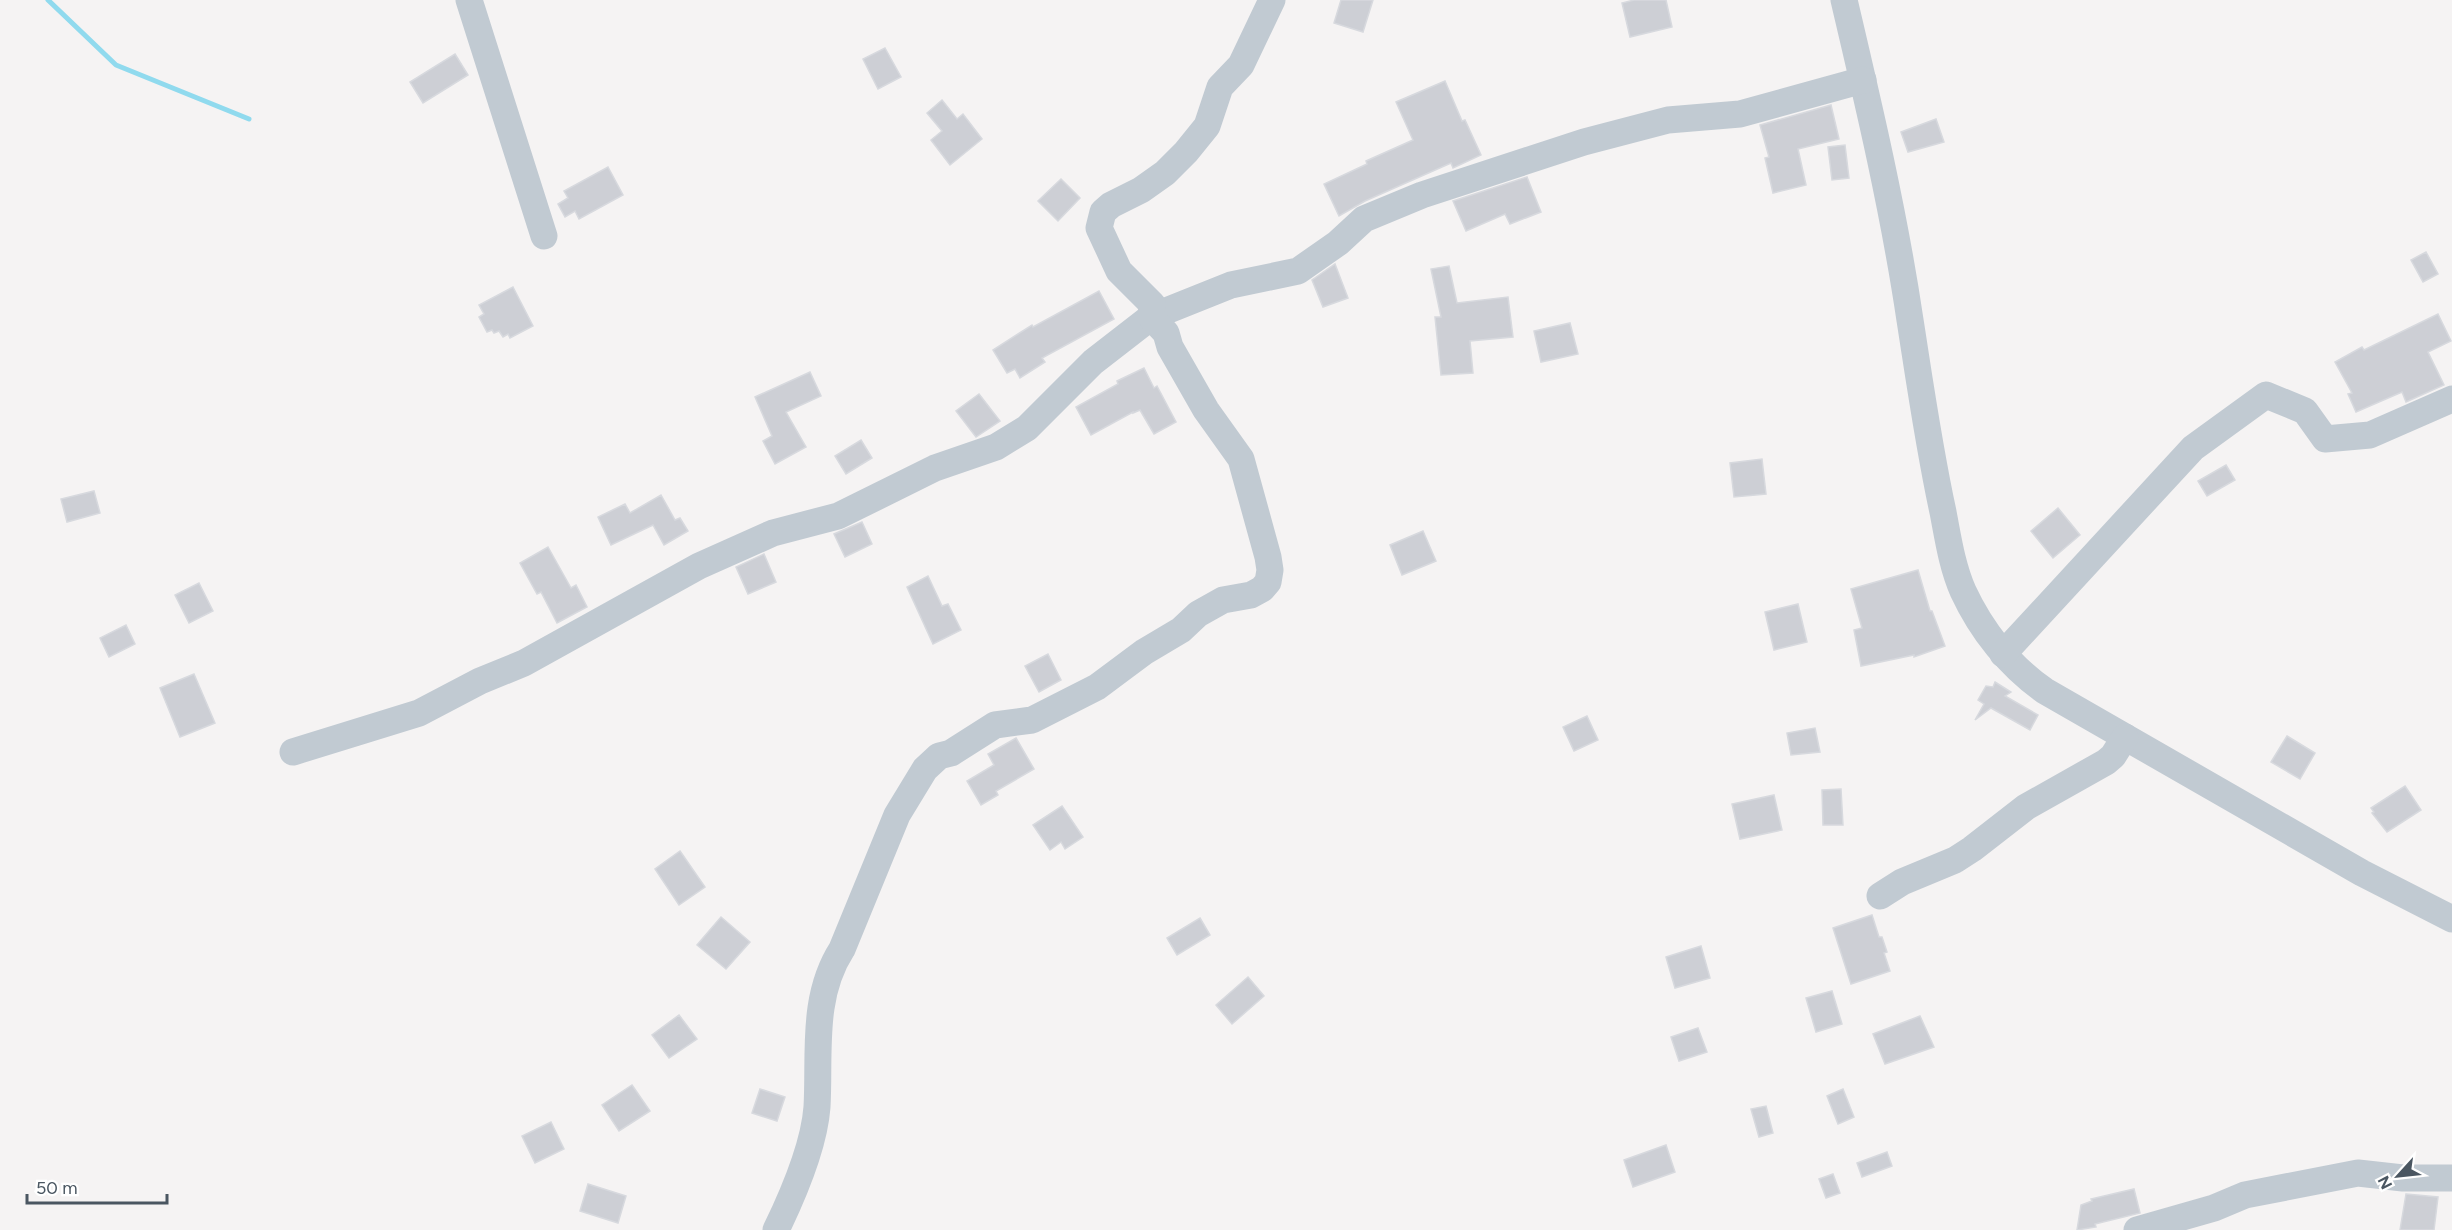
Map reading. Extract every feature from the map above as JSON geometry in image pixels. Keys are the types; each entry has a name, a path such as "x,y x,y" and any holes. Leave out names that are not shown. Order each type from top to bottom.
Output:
{"street":[{"path":"469,0 544,236"},
{"path":"776,1230 807,1154 815,1121 821,999 831,970 842,950 897,815 925,769 939,756 951,753 995,725 1032,720 1097,687 1144,652 1181,630 1198,614 1223,600 1251,595 1262,589 1268,582 1270,570 1268,557 1241,459 1206,410 1170,347 1166,333 1151,317 1152,304 1119,271 1099,228 1102,212 1141,190 1165,173 1207,126 1220,87 1241,65 1252,37 1272,0"},
{"path":"1844,0 1882,166 1910,317 1928,446 1953,560 1963,591 1987,632 2003,654 2027,679 2362,873 2452,919"},
{"path":"293,752 419,713 480,681 524,663 699,566 773,534 838,516 935,468 996,447 1027,428 1093,362 1151,317 1231,285 1298,271 1338,243 1364,219 1422,195 1584,142 1668,120 1740,114 1863,80"},
{"path":"2003,654 2193,448 2266,395 2305,411 2325,439 2370,435 2452,399"},
{"path":"1880,896 1902,882 1933,870 1972,849 2026,807 2106,762 2113,756 2125,737"},
{"path":"2137,1230 2214,1208 2246,1195 2358,1173 2403,1178 2452,1178"}],"building":[{"path":"1341,0 1373,0 1363,32 1334,23"},
{"path":"1634,0 1666,0 1672,27 1630,37 1622,3"},
{"path":"885,48 901,77 878,89 863,59"},
{"path":"455,54 468,75 423,103 410,82"},
{"path":"1445,81 1462,121 1465,120 1481,155 1453,168 1451,163 1365,201 1339,216 1324,184 1367,164 1366,161 1413,140 1396,102"},
{"path":"942,100 957,119 963,114 982,139 950,165 931,140 942,131 927,113"},
{"path":"1831,105 1839,139 1798,149 1806,185 1773,193 1765,158 1769,157 1760,125"},
{"path":"1936,119 1944,142 1908,152 1901,132"},
{"path":"1845,145 1849,178 1832,180 1828,147"},
{"path":"608,167 623,195 579,219 575,211 565,217 558,204 568,198 564,191"},
{"path":"1527,177 1541,212 1510,224 1505,214 1466,231 1453,201"},
{"path":"1061,179 1080,198 1058,221 1038,201"},
{"path":"2426,252 2438,274 2423,282 2411,260"},
{"path":"1335,264 1348,298 1323,307 1312,280"},
{"path":"1449,266 1457,303 1508,297 1513,337 1470,341 1473,373 1441,375 1435,317 1441,317 1431,269"},
{"path":"513,287 533,326 510,338 508,334 503,337 499,331 487,332 479,317 484,314 479,305"},
{"path":"1099,291 1114,319 1042,358 1045,362 1020,378 1015,369 1007,373 993,350 1032,325 1033,327"},
{"path":"2438,314 2451,341 2428,352 2444,385 2406,402 2402,392 2356,412 2348,394 2352,393 2335,362 2362,347 2364,350"},
{"path":"1570,323 1578,354 1541,362 1534,331"},
{"path":"1144,368 1154,388 1157,386 1176,422 1154,434 1140,410 1091,435 1076,407 1118,384 1117,381"},
{"path":"810,372 821,396 786,412 806,447 775,464 763,441 772,436 755,397"},
{"path":"979,394 1000,421 976,437 956,411"},
{"path":"861,440 872,458 846,474 835,456"},
{"path":"1762,459 1766,494 1734,497 1730,463"},
{"path":"2226,465 2235,480 2207,496 2198,481"},
{"path":"94,491 100,513 67,522 61,499"},
{"path":"661,495 675,520 680,518 688,531 664,545 653,525 611,545 598,517 625,504 630,513"},
{"path":"2058,508 2080,535 2053,558 2031,531"},
{"path":"862,522 872,544 845,557 834,534"},
{"path":"1423,531 1436,561 1402,575 1390,545"},
{"path":"548,547 571,588 576,585 587,607 557,623 541,592 537,594 520,563"},
{"path":"764,554 776,582 748,594 736,567"},
{"path":"1918,570 1930,611 1932,611 1945,646 1914,657 1914,655 1861,666 1854,630 1862,628 1851,589"},
{"path":"928,576 942,606 948,604 961,630 933,644 907,587"},
{"path":"199,583 213,611 189,623 175,595"},
{"path":"1798,604 1807,642 1774,650 1765,612"},
{"path":"126,625 135,644 109,657 100,638"},
{"path":"1048,654 1061,680 1039,692 1025,666"},
{"path":"194,674 215,723 180,737 160,688"},
{"path":"1995,682 2011,692 2005,696 2038,715 2030,730 1991,708 1975,720 1984,704 1978,700 1986,686 1993,687"},
{"path":"1587,716 1598,740 1574,751 1563,727"},
{"path":"1815,728 1820,752 1791,755 1787,733"},
{"path":"2287,736 2315,753 2300,779 2271,762"},
{"path":"1016,738 1034,769 996,791 998,795 981,805 967,781 994,765 988,754"},
{"path":"2405,786 2421,810 2387,832 2372,813 2374,812 2371,808"},
{"path":"1841,789 1843,825 1823,825 1822,790"},
{"path":"1774,795 1782,830 1740,839 1732,804"},
{"path":"1062,806 1083,837 1065,849 1061,842 1050,850 1033,825"},
{"path":"680,851 705,887 679,905 655,869"},
{"path":"1872,915 1887,952 1884,953 1890,971 1851,984 1833,928"},
{"path":"721,917 750,942 726,969 697,945"},
{"path":"1200,918 1210,935 1177,955 1167,938"},
{"path":"1701,946 1710,978 1675,988 1666,957"},
{"path":"1248,977 1264,996 1232,1024 1216,1005"},
{"path":"1832,991 1842,1024 1816,1032 1806,998"},
{"path":"679,1015 697,1039 669,1058 652,1035"},
{"path":"1920,1016 1934,1047 1885,1064 1873,1034"},
{"path":"1698,1028 1707,1052 1679,1061 1671,1037"},
{"path":"632,1085 650,1111 619,1131 602,1105"},
{"path":"760,1089 785,1097 777,1121 752,1113"},
{"path":"1843,1089 1854,1117 1838,1124 1827,1096"},
{"path":"1766,1106 1773,1133 1759,1137 1751,1109"},
{"path":"551,1122 564,1149 535,1163 522,1136"},
{"path":"1666,1145 1675,1172 1633,1187 1624,1160"},
{"path":"1887,1152 1892,1166 1862,1177 1857,1163"},
{"path":"1833,1174 1840,1193 1826,1198 1819,1179"},
{"path":"588,1184 626,1196 618,1223 580,1211"},
{"path":"2134,1189 2140,1213 2095,1224 2096,1227 2077,1230 2081,1205 2092,1201 2091,1199"},
{"path":"2406,1194 2438,1197 2434,1230 2400,1230"}],"waterway":[{"path":"48,0 116,65 249,119"}]}
